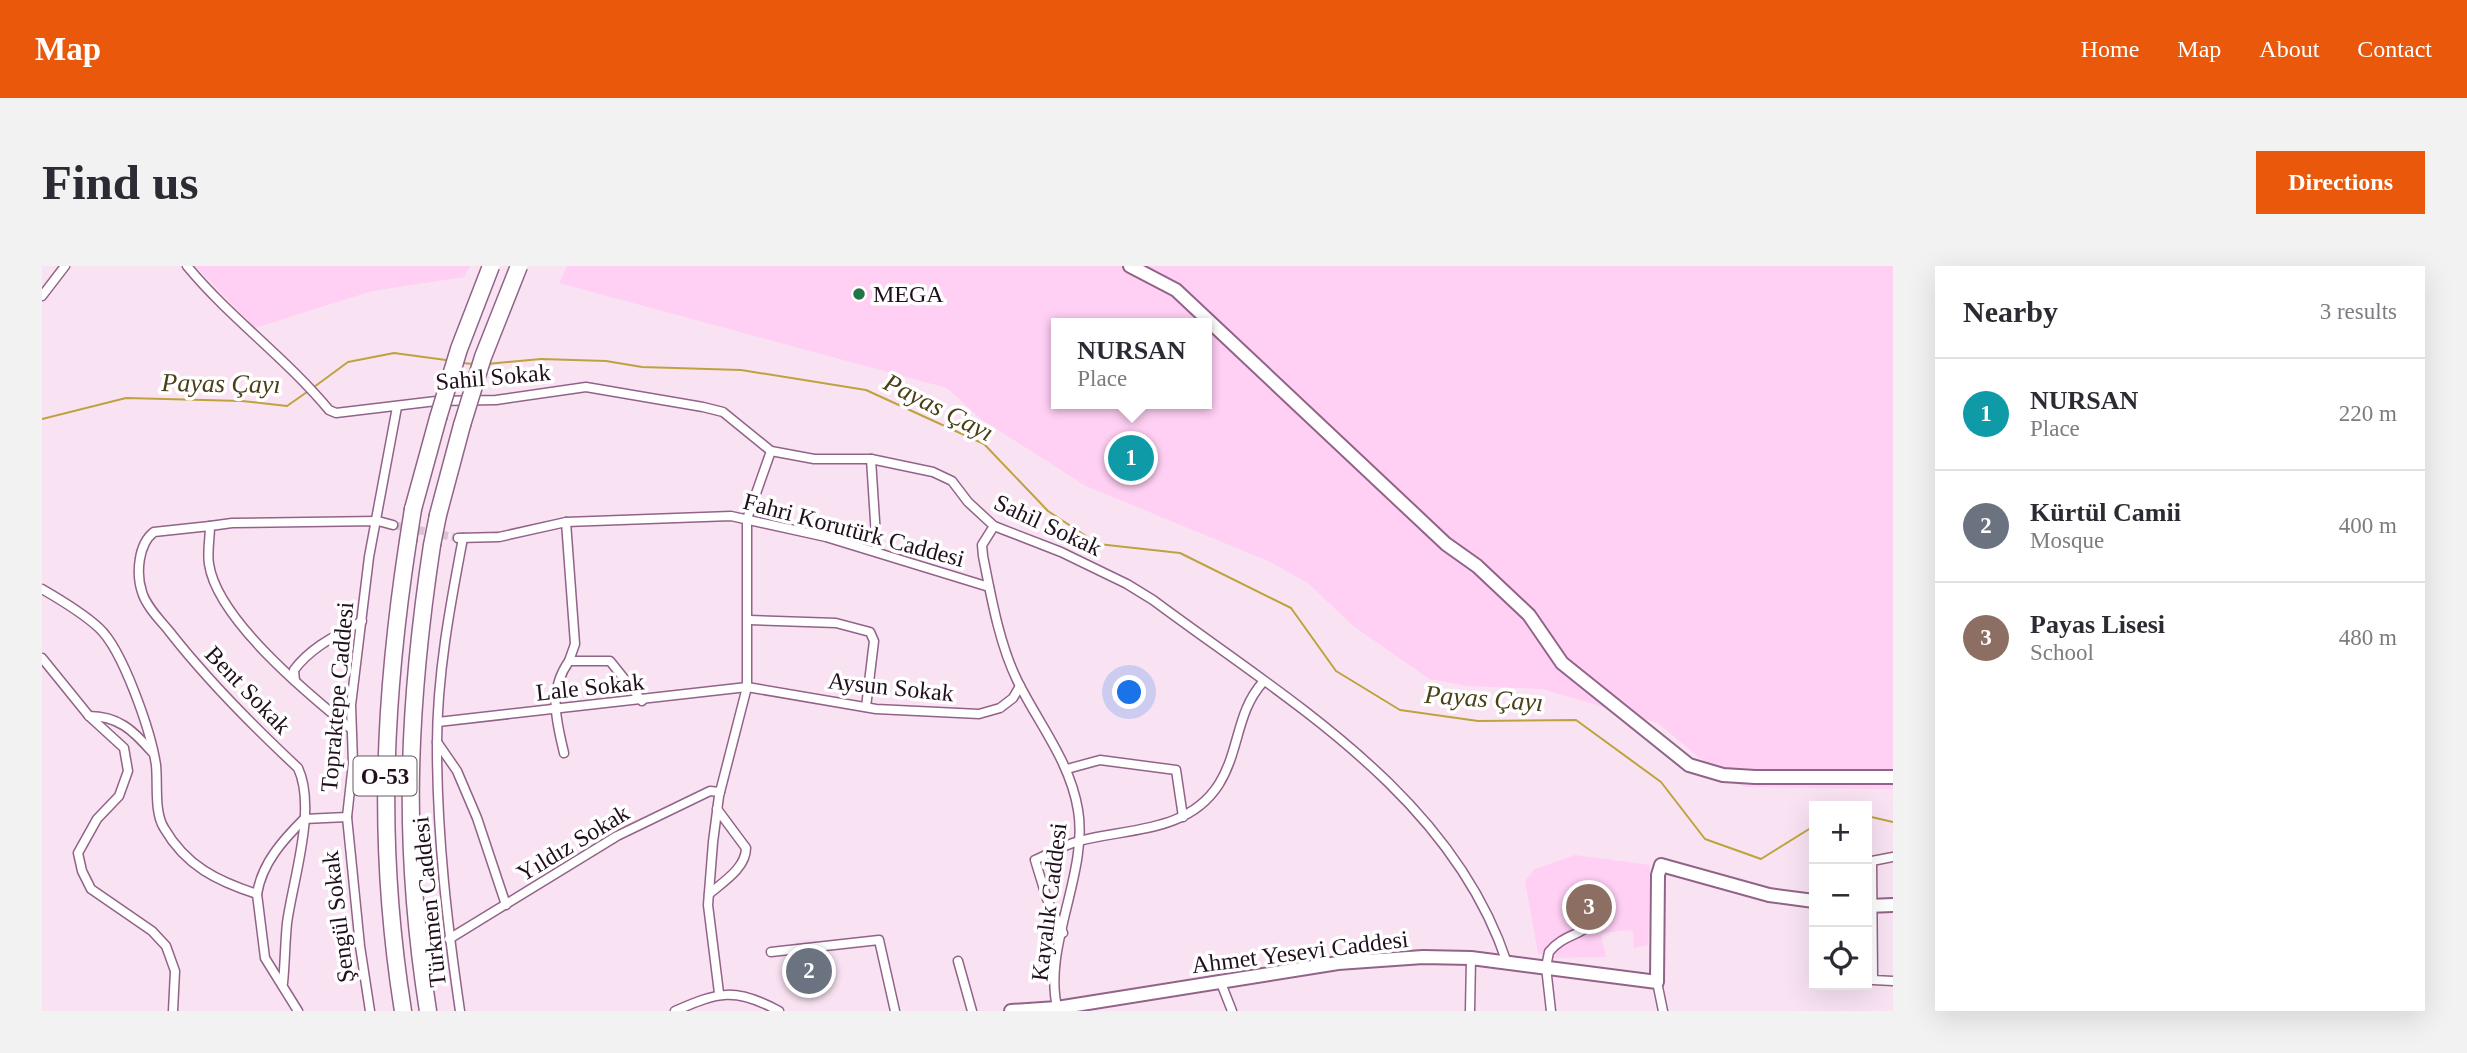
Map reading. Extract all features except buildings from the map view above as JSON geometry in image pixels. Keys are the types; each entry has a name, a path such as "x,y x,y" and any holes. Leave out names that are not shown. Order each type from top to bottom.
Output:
{"highway":[{"name":"O-53","path":"403,1011 393,948 385,847 385,746 393,638 413,509 459,349 491,266"},
{"name":"O-53","path":"428,1011 418,946 410,846 410,747 418,641 438,514 483,357 519,266"}],"street":[{"path":"42,296 65,266"},
{"name":"Sahil Sokak","path":"187,266 216,302 293,370 336,414 436,401 496,400 586,387 668,399 723,412 771,451 814,459 871,459 933,472 952,481 968,502 993,526 1060,552 1127,584 1263,682 1385,776 1435,834 1486,909 1507,963"},
{"path":"1130,266 1176,290 1206,318"},
{"path":"1212,323 1446,544 1476,566 1529,615 1562,663 1689,765 1723,775 1755,777 1893,777"},
{"name":"Topraktepe Caddesi","path":"298,1011 265,958 257,894 259,883 278,845 304,819 347,817 353,763 350,728 369,557 378,521 384,466 397,407"},
{"path":"719,993 709,925 709,894 720,792 747,687 747,519 771,451"},
{"path":"871,459 877,552"},
{"name":"Fahri Korutürk Caddesi","path":"461,538 499,537 566,522 644,522 708,516 747,519 877,552 989,587"},
{"path":"350,728 295,681 223,602 209,564 210,526 232,523 378,521 393,525"},
{"path":"564,753 554,710 560,675 569,661 575,643 566,522"},
{"name":"Bent Sokak","path":"210,526 154,532 147,537 140,561 142,592 210,682 298,768 303,780 304,819 287,923 283,983"},
{"name":"Kayalık Caddesi","path":"993,526 982,545 989,587 1005,645 1020,686 1067,769 1079,813 1078,841 1056,984 1058,1009"},
{"name":"Türkmen Caddesi","path":"460,1011 443,896 436,742 446,628 461,538"},
{"path":"42,589 87,618 107,637 129,680 154,754 164,828 194,866 228,884 257,894"},
{"path":"749,620 836,623 870,632 874,641 866,707"},
{"path":"295,681 294,670 310,653 362,621"},
{"path":"42,658 89,716 124,748 128,771 119,796 86,835 78,853 82,871 91,889 152,931 166,946 175,971 173,1011"},
{"path":"569,661 610,661 642,701"},
{"path":"1063,933 1047,899 1035,860 1078,841 1139,832 1183,817 1218,786 1234,750 1244,708 1263,682"},
{"name":"Aysun Sokak","path":"747,687 866,707 991,713 1013,698 1020,686"},
{"name":"Lale Sokak","path":"438,722 747,687"},
{"path":"89,716 109,716 120,721 154,754"},
{"path":"436,742 457,771 477,818 506,905"},
{"path":"1067,769 1100,760 1176,770 1183,817"},
{"name":"Yıldız Sokak","path":"449,939 617,836 710,791 720,792"},
{"path":"709,894 738,868 746,856 746,848 718,809"},
{"name":"Şengül Sokak","path":"347,817 360,946 370,1011"},
{"path":"1872,864 1872,861 1893,857"},
{"path":"1663,1011 1657,982 1658,875 1661,865 1769,895 1809,900"},
{"path":"1551,1011 1546,967 1552,948 1595,921 1596,899"},
{"path":"1872,906 1893,905"},
{"path":"1870,927 1873,981 1893,981"},
{"path":"771,952 879,940 895,1011"},
{"name":"Ahmet Yesevi Caddesi","path":"1010,1011 1058,1009 1338,963 1423,957 1471,958 1657,982"},
{"path":"1470,1011 1471,958"},
{"path":"958,961 972,1011"},
{"path":"1221,983 1232,1011"},
{"path":"675,1011 719,993 758,999 779,1011"}],"shaded area":[{"path":"195,266 470,266 464,277 372,291 255,328"},
{"path":"567,266 1893,266 1893,789 1745,787 1722,777 1658,723 1542,689 1469,686 1429,679 1352,625 1308,583 1268,561 1086,486 982,420 947,388 559,283"},
{"path":"1575,855 1650,865 1648,945 1634,948 1633,931 1626,930 1601,934 1606,957 1549,958 1538,953 1525,881 1535,869"}],"waterway":[{"name":"Payas Çayı","path":"314,387 348,362 394,353 446,360"},
{"name":"Payas Çayı","path":"487,364 541,359 606,361 642,367 741,370 866,390 984,444 1048,511 1098,544 1180,553 1291,608 1336,671 1400,710 1478,721 1576,720 1661,782 1705,839 1761,859 1809,829"},
{"name":"Payas Çayı","path":"462,363 474,364"},
{"name":"Payas Çayı","path":"42,419 126,398 242,401 287,406 307,392"},
{"name":"Payas Çayı","path":"1872,817 1893,822"}],"tunnel":[{"path":"393,525 458,538"}],"place":[{"name":"MEGA","path":"859,294"},
{"name":"NURSAN","path":"1131,458"},
{"name":"Payas Lisesi","path":"1589,907"},
{"name":"Kürtül Camii","path":"809,971"}]}
